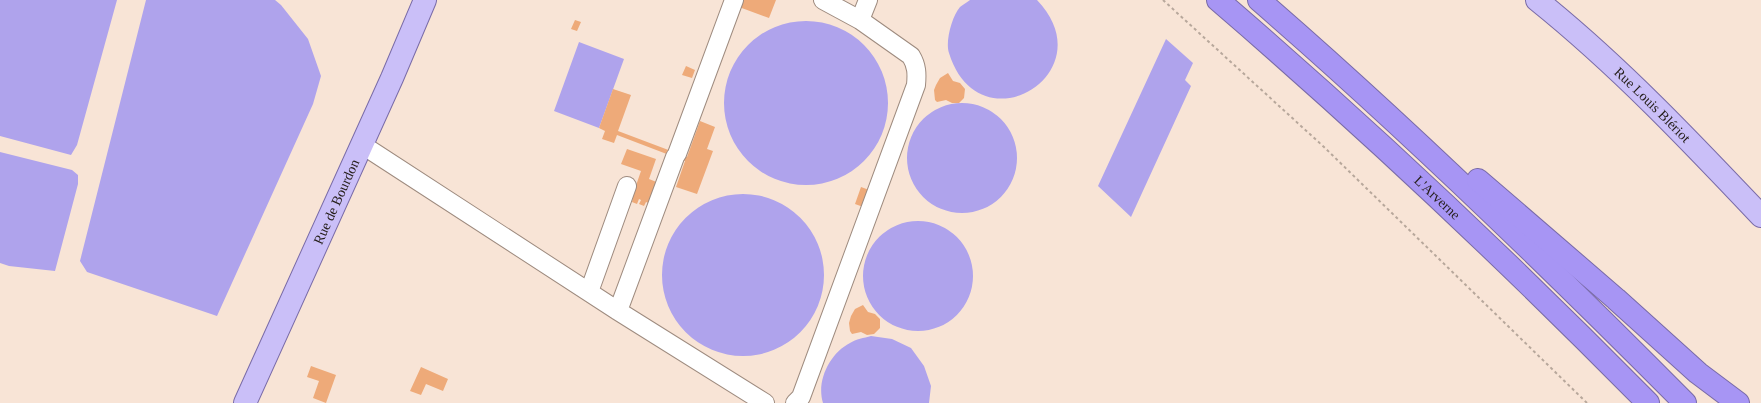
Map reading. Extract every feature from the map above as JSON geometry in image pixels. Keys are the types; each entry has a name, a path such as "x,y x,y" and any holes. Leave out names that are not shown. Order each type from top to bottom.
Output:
{"highway":[{"name":"L'Arverne","path":"1218,0 1288,60 1447,206 1588,342 1648,403"},
{"name":"L'Arverne","path":"1259,0 1434,158 1597,314 1685,403"},
{"path":"1434,158 1475,178 1616,299 1698,373 1738,403"}],"main road":[{"name":"Rue de Bourdon","path":"245,403 362,144 425,0"},
{"name":"Rue Louis Blériot","path":"1537,0 1634,86 1696,147 1761,216"}],"lane":[{"path":"618,311 734,0"},
{"path":"795,403 801,397 916,85 917,74 916,64 911,56 860,20 823,0"},
{"path":"860,20 868,0"},
{"path":"362,144 618,311 765,403"},
{"path":"589,292 627,186"}],"path":[{"path":"1163,0 1324,147 1587,403"}],"shaded area":[{"path":"0,0 117,0 77,145 71,155 0,136"},
{"path":"146,0 275,0 281,5 308,39 321,76 313,104 217,316 87,272 80,261"},
{"path":"970,0 1037,0 1055,27 1057,53 1048,74 1030,90 1008,98 985,96 964,82 949,53 948,42 954,16 960,7"},
{"path":"798,21 814,21 830,24 845,30 858,39 870,51 879,64 885,79 888,103 887,119 879,142 870,155 858,167 845,176 830,182 814,185 798,185 782,182 767,176 754,167 742,155 733,142 727,127 724,111 724,95 727,79 733,64 742,51 754,39 767,30 782,24"},
{"path":"1166,39 1193,63 1185,80 1191,86 1131,217 1098,186"},
{"path":"579,42 624,59 599,128 554,111"},
{"path":"962,103 973,104 983,108 1001,119 1012,137 1016,147 1016,169 1012,179 1001,197 983,208 973,212 962,213 951,212 941,208 923,197 912,179 908,169 907,158 908,147 912,137 923,119 941,108 951,104"},
{"path":"0,152 72,170 78,175 78,184 55,271 9,266 0,263"},
{"path":"735,194 751,194 767,197 781,203 801,217 811,230 821,251 824,275 821,299 811,320 801,333 788,343 767,353 751,356 735,356 719,353 705,347 691,338 680,327 671,313 665,299 662,283 662,267 665,251 671,237 680,223 691,212 705,203 719,197"},
{"path":"918,221 929,222 939,226 957,237 968,255 972,265 972,287 968,297 957,315 939,326 929,330 918,331 907,330 897,326 879,315 868,297 864,287 863,276 864,265 868,255 879,237 897,226 907,222"},
{"path":"871,336 892,339 911,348 924,366 931,386 929,403 823,403 821,386 823,377 826,368 836,354 850,343"}],"building":[{"path":"742,0 776,0 769,18 739,7"},
{"path":"575,20 581,22 577,31 571,29"},
{"path":"686,66 695,70 692,78 682,75"},
{"path":"948,73 953,81 960,83 965,89 964,98 959,103 952,103 946,100 937,102 935,100 934,90 936,85 940,78"},
{"path":"613,89 631,95 618,131 687,157 700,121 715,127 707,149 713,151 697,194 676,187 685,161 617,135 614,143 602,139 605,131 599,128"},
{"path":"627,149 656,159 649,179 659,183 651,204 646,202 644,206 639,204 641,200 639,199 637,204 632,202 632,197 641,171 621,164"},
{"path":"861,187 872,191 866,208 855,204"},
{"path":"863,305 868,312 875,314 880,319 880,328 874,334 867,335 861,332 852,334 849,323 851,316 855,309"},
{"path":"311,366 336,375 326,403 313,398 319,381 307,377"},
{"path":"421,367 448,379 443,391 426,384 421,395 410,391"}]}
